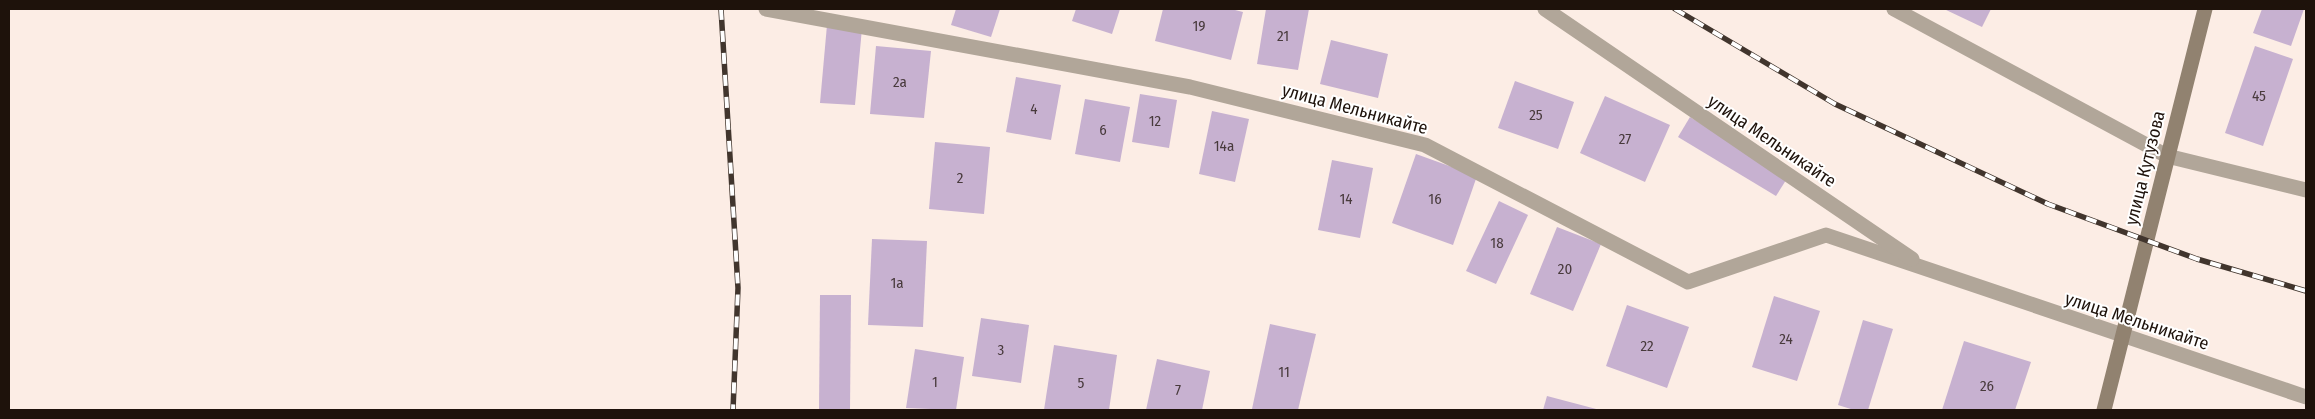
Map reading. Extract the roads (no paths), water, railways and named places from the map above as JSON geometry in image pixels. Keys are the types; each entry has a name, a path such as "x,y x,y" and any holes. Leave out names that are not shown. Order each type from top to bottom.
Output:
{"main road":[{"name":"улица Кутузова","path":"2104,410 2205,9"}],"street":[{"name":"улица Мельникайте","path":"766,9 1190,87 1426,146 1688,282 1826,235 2306,397"},
{"name":"улица Мельникайте","path":"1545,9 1928,270"},
{"path":"1894,9 2167,156 2306,190"}],"railway":[{"path":"721,9 738,288 733,410"},
{"path":"1675,9 1835,104 2048,204 2197,259 2306,291"}]}
